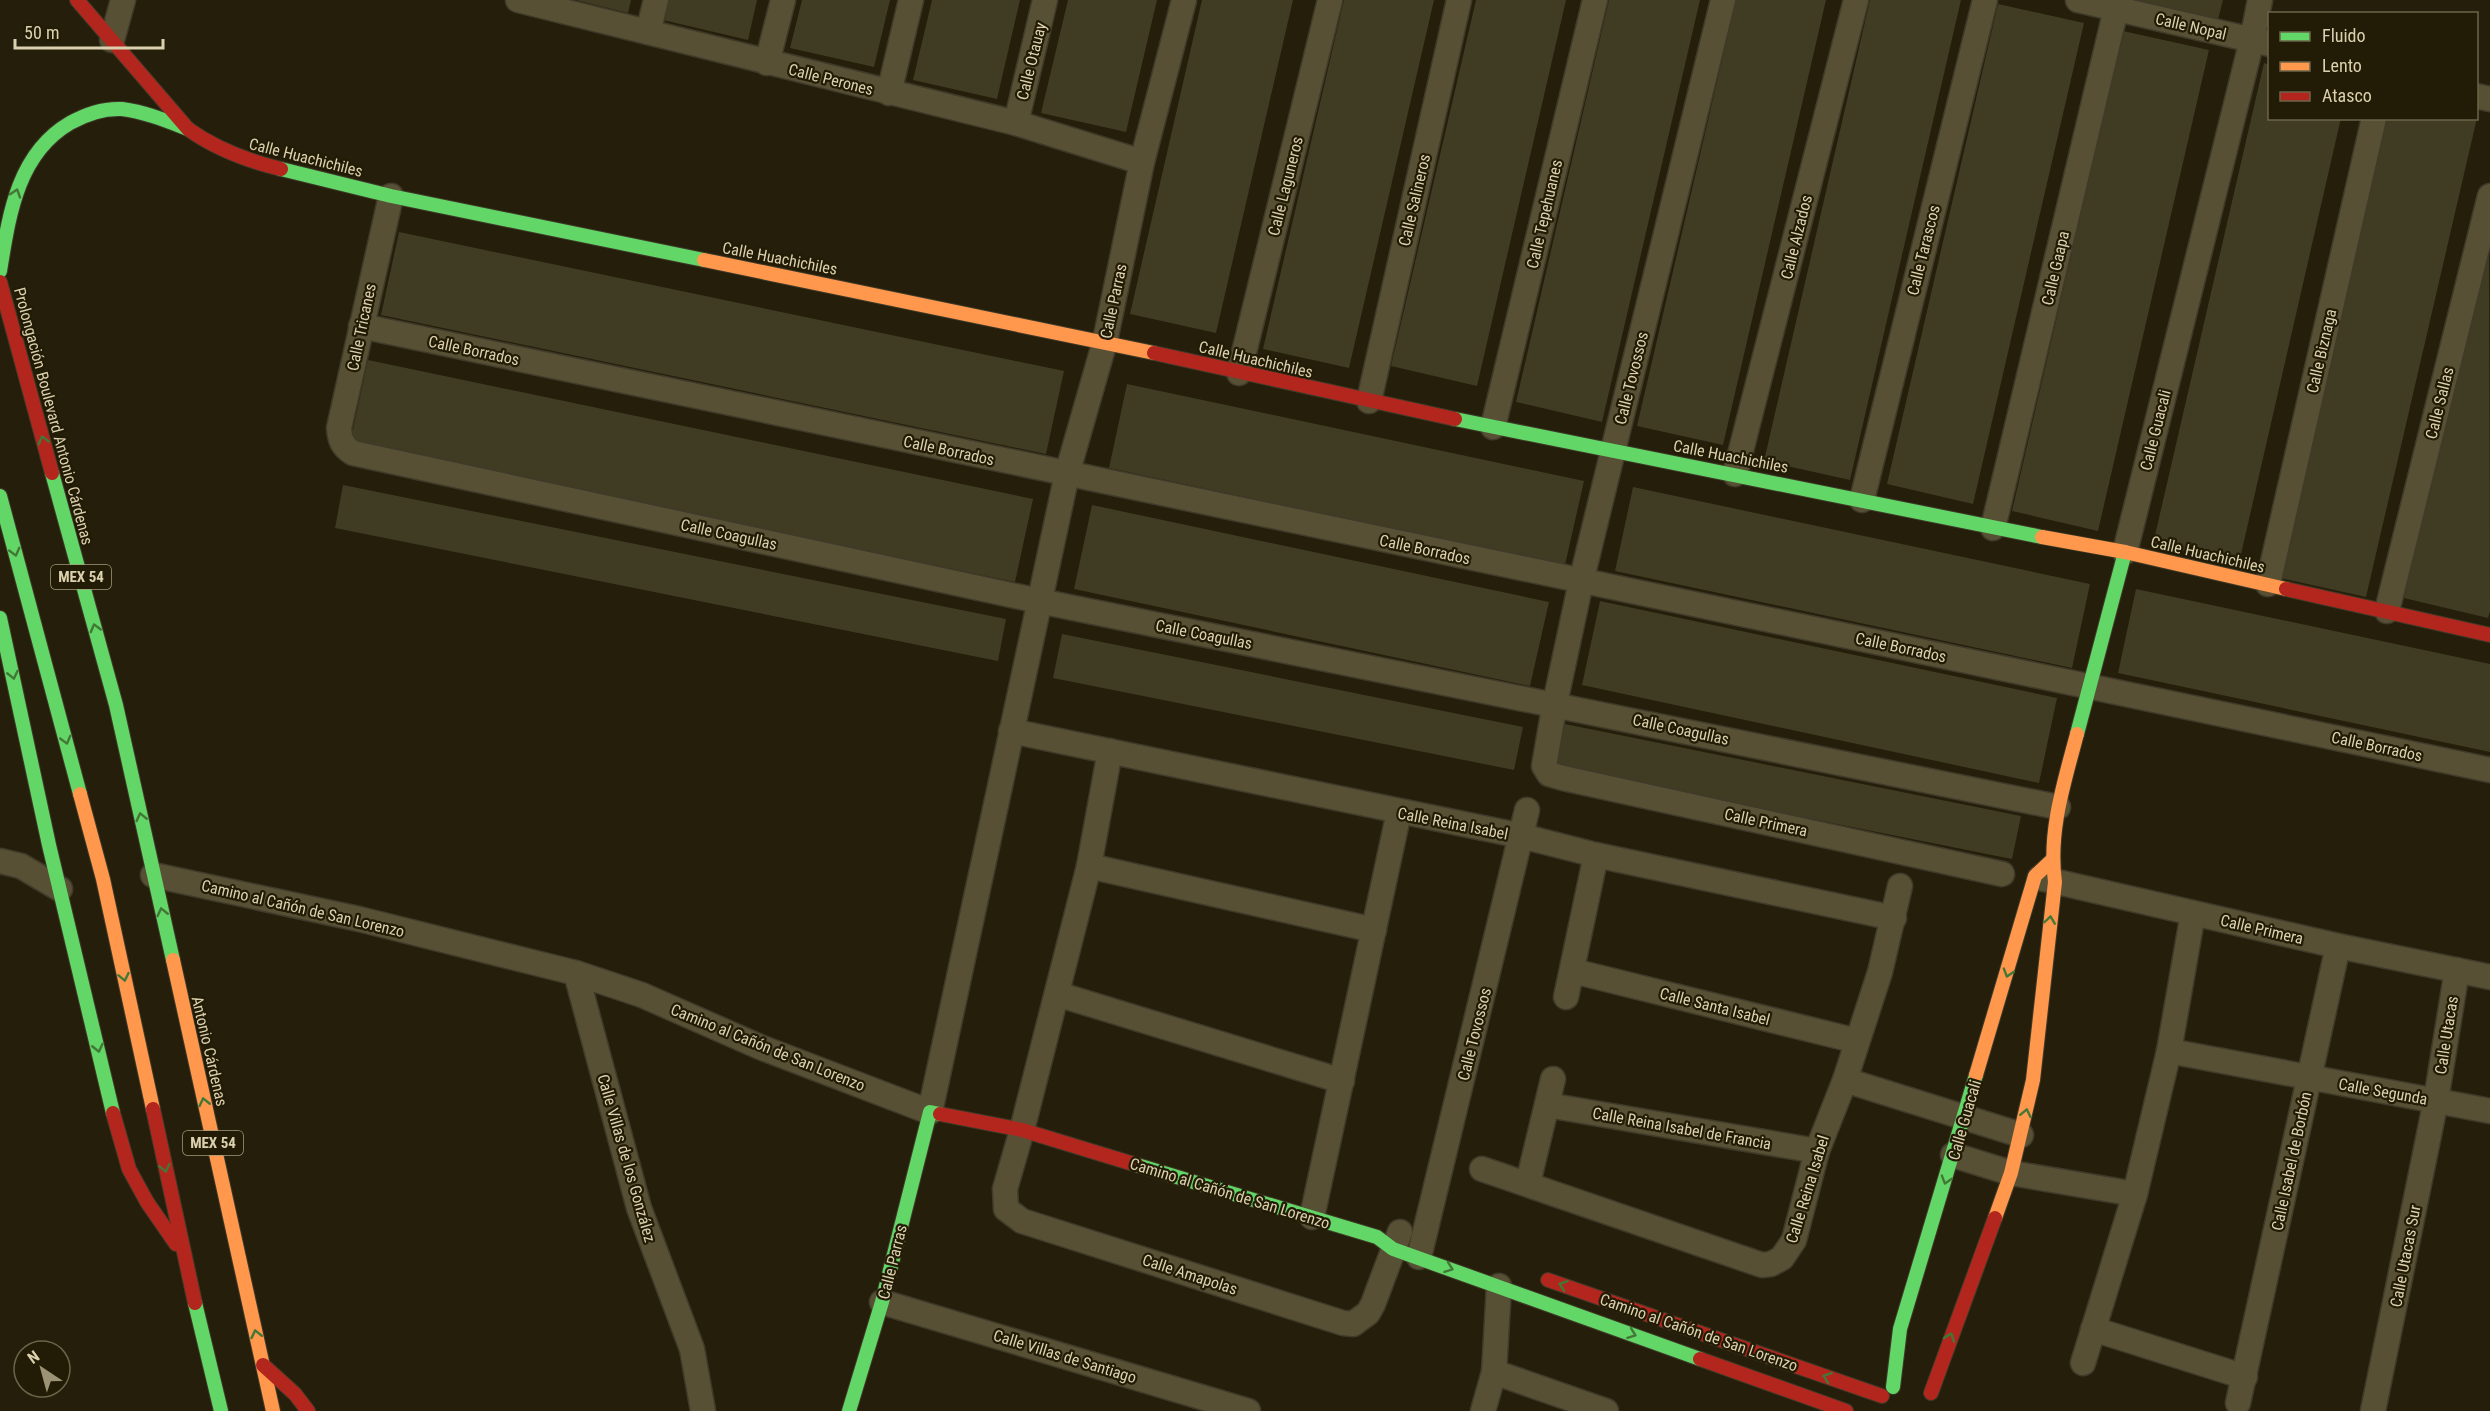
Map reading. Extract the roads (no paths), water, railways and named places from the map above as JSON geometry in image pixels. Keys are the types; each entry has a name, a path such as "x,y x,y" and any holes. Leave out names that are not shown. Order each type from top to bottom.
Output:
{"main road":[{"name":"Calle Huachichiles","path":"77,0 188,129 209,144 259,164 391,196 1105,341 1239,373 1493,427 1736,474 1993,528 2125,552 2490,635"},
{"path":"0,271 11,209 19,184 31,158 49,136 89,112 108,109 126,110 188,129"},
{"name":"Prolongación Boulevard Antonio Cárdenas","path":"0,282 116,705 153,874"},
{"name":"MEX 54","path":"1,503 103,879 184,1255 221,1411"},
{"name":"Calle Guacali","path":"1907,1394 1900,1329 1964,1116 2032,941 2058,807 2125,552"},
{"path":"0,618 49,845 124,1157 132,1177 153,1213 184,1255"},
{"name":"Calle Guacali","path":"1907,1394 2011,1173 2034,1069 2032,941 2047,872"},
{"name":"Antonio Cárdenas","path":"153,874 273,1411"},
{"name":"Camino al Cañón de San Lorenzo","path":"930,1112 1022,1130 1312,1217 1390,1239 1426,1246 1499,1286 1846,1411"},
{"name":"Calle Parras","path":"849,1411 882,1302 930,1112"},
{"name":"Camino al Cañón de San Lorenzo","path":"1531,1274 1907,1394"},
{"path":"263,1365 295,1394 308,1411"},
{"path":"268,1390 284,1411"}],"street":[{"path":"112,40 123,0"},
{"path":"648,32 656,0"},
{"path":"767,63 783,0"},
{"path":"889,93 911,0"},
{"name":"Calle Otauay","path":"1016,123 1045,0"},
{"name":"Calle Parras","path":"930,1112 1067,474 1105,341 1142,162 1184,0"},
{"name":"Calle Laguneros","path":"1239,373 1330,0"},
{"name":"Calle Salineros","path":"1369,401 1459,0"},
{"name":"Calle Tepehuanes","path":"1493,427 1595,0"},
{"name":"Calle Tovossos","path":"1544,757 1581,582 1723,0"},
{"name":"Calle Alzados","path":"1736,474 1856,0"},
{"name":"Calle Tarascos","path":"1862,500 1985,0"},
{"name":"Calle Nopal","path":"2078,0 2261,42"},
{"name":"Calle Guacali","path":"2125,552 2261,42 2260,0"},
{"name":"Calle Perones","path":"524,1 1016,123 1142,162"},
{"name":"Calle Gaapa","path":"1993,528 2116,9"},
{"name":"Calle Biznaga","path":"2268,584 2374,120"},
{"name":"Calle Tricanes","path":"353,453 345,448 340,439 339,428 391,196"},
{"name":"Calle Sallas","path":"2387,611 2490,196"},
{"name":"Calle Borrados","path":"361,326 2490,770"},
{"name":"Calle Coagullas","path":"353,453 1039,601 1555,703 2058,807"},
{"name":"Calle Reina Isabel","path":"1011,731 1522,836 1596,855 1894,918"},
{"path":"1022,1130 1089,866 1110,751"},
{"name":"Calle Primera","path":"1544,757 1546,770 1555,776 2002,874"},
{"name":"Calle Tovossos","path":"1426,1246 1527,810"},
{"path":"1312,1217 1399,812"},
{"path":"10,863 36,857 49,845"},
{"path":"1566,997 1596,855"},
{"path":"10,863 60,889"},
{"path":"1089,866 1374,930"},
{"name":"Calle Primera","path":"2047,872 2193,913 2490,977"},
{"name":"Camino al Cañón de San Lorenzo","path":"153,874 359,919 576,973 642,995 760,1047 930,1112"},
{"name":"Calle Reina Isabel","path":"1482,1169 1762,1265 1771,1264 1782,1258 1794,1240 1817,1151 1845,1080 1877,982 1900,886"},
{"path":"2083,1363 2135,1194 2169,1051 2193,913"},
{"name":"Calle Isabel de Borbón","path":"2238,1403 2338,946"},
{"name":"Calle Utacas","path":"2436,1100 2457,970"},
{"name":"Calle Santa Isabel","path":"1573,971 1857,1041"},
{"name":"Calle Villas de los González","path":"576,973 639,1208 692,1349 703,1411"},
{"path":"1057,994 1342,1081"},
{"name":"Calle Segunda","path":"2169,1051 2490,1111"},
{"path":"1528,1183 1553,1079"},
{"path":"1845,1080 2021,1135"},
{"name":"Calle Utacas Sur","path":"2373,1411 2436,1100"},
{"name":"Calle Reina Isabel de Francia","path":"1547,1105 1817,1151"},
{"name":"Calle Amapolas","path":"1022,1130 1004,1199 1006,1209 1012,1215 1034,1225 1343,1323 1353,1324 1368,1313 1373,1304 1390,1239"},
{"path":"1953,1155 2011,1173 2135,1194"},
{"path":"1483,1411 1494,1372 1499,1286"},
{"name":"Calle Villas de Santiago","path":"882,1302 1248,1411"},
{"path":"2093,1329 2245,1377"},
{"path":"1494,1372 1606,1411"}]}
